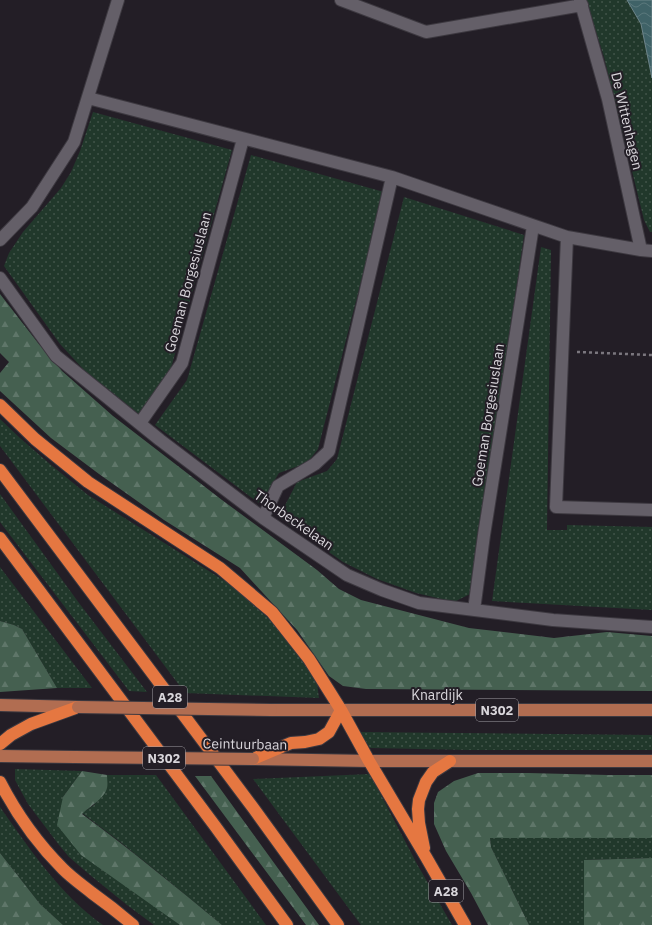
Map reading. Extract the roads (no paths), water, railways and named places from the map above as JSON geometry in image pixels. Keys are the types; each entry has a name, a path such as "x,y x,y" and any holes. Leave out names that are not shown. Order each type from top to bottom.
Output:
{"highway":[{"path":"0,405 35,439 88,482 220,568 272,612 309,659 341,710 369,761"},
{"name":"A28","path":"0,470 254,808 338,925"},
{"name":"A28","path":"0,538 287,925"},
{"path":"0,744 11,735 31,724 78,707"},
{"path":"253,758 291,743 319,739 329,732 341,710"},
{"name":"A28","path":"369,761 465,925"},
{"name":"A28","path":"426,857 419,823 419,800 426,782 433,772 450,761"},
{"path":"0,782 15,808 38,841 64,870 134,925"}],"main road":[{"name":"N302","path":"0,705 341,710"},
{"name":"Knardijk","path":"341,710 652,710"},
{"name":"Ceintuurbaan","path":"0,756 253,758 369,761"},
{"name":"N302","path":"369,761 652,761"}],"street":[{"path":"0,240 32,207 74,142 118,0"},
{"path":"341,0 426,32 581,2"},
{"name":"De Wittenhagen","path":"581,2 608,99 646,251"},
{"path":"88,98 392,177 567,237 646,251"},
{"name":"Goeman Borgesiuslaan","path":"140,423 182,364 243,139"},
{"path":"263,518 278,486 315,464 329,451 392,177"},
{"name":"Goeman Borgesiuslaan","path":"474,610 484,535 533,226"},
{"path":"567,237 556,507 652,510"},
{"name":"Thorbeckelaan","path":"0,278 56,356 160,440 263,518 348,575 382,590 419,603 553,620 652,627"}],"water":[{"path":"627,0 652,0 652,78 641,24"}]}
